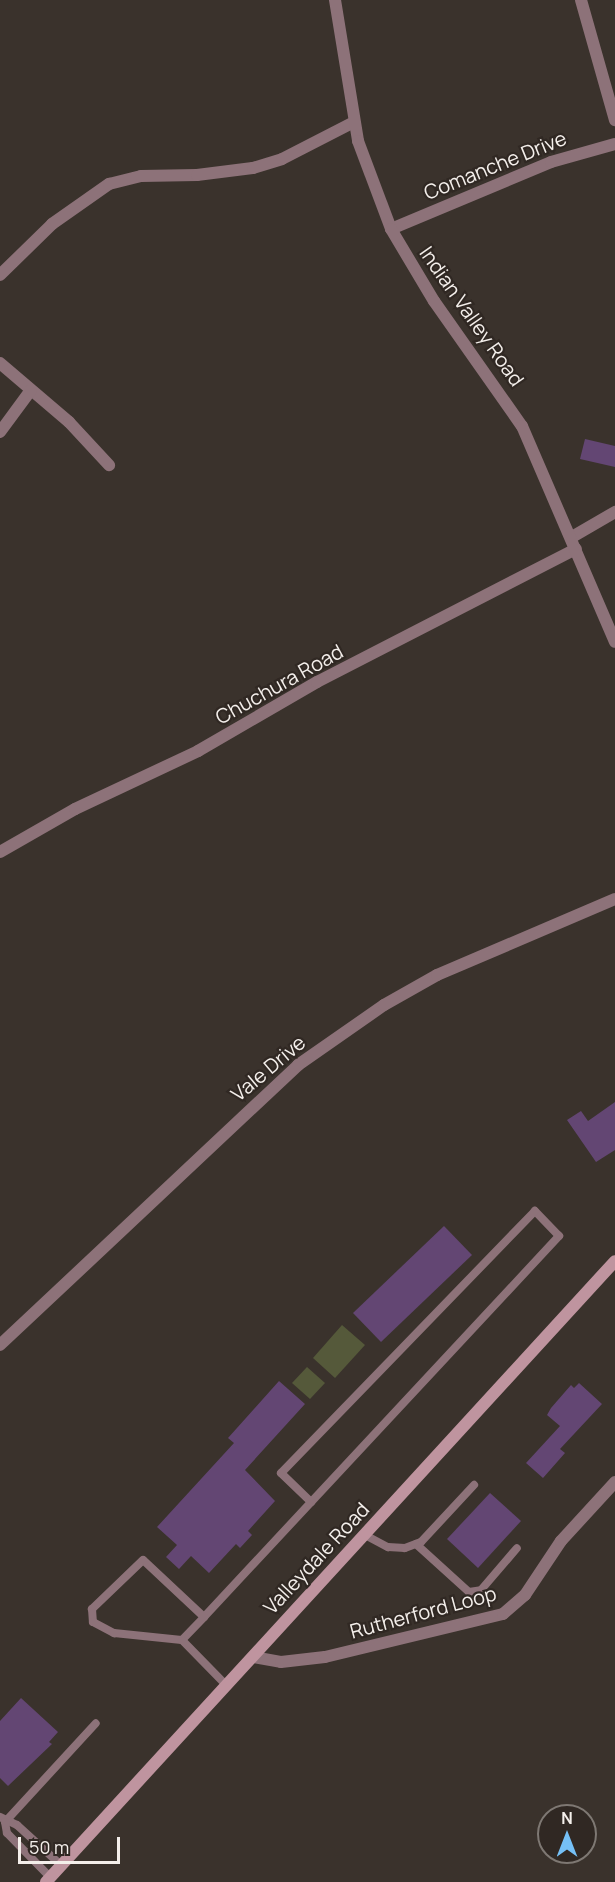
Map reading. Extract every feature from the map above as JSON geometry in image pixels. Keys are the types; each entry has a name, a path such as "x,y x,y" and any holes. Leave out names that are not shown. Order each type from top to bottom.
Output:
{"main road":[{"name":"Valleydale Road","path":"48,1880 615,1261"}],"street":[{"name":"Indian Valley Road","path":"335,0 354,122 367,169 392,229 434,301 512,408 574,543 615,642"},
{"path":"581,0 615,120"},
{"path":"0,275 52,224 109,184 141,176 209,174 253,168 282,159 354,122"},
{"name":"Comanche Drive","path":"392,229 534,168 615,144"},
{"path":"0,363 91,442 109,465"},
{"path":"0,432 31,390"},
{"name":"Chuchura Road","path":"0,852 75,809 198,752 317,682 574,543 615,512"},
{"name":"Vale Drive","path":"0,1345 298,1065 384,1005 437,975 615,899"},
{"name":"Rutherford Loop","path":"253,1657 281,1662 325,1657 503,1614 525,1595 561,1541 615,1482"}],"lane":[{"path":"182,1640 204,1617 559,1236 535,1211 281,1473 311,1502"},
{"path":"365,1535 388,1547 416,1544 474,1485"},
{"path":"416,1544 469,1592 481,1590 517,1548"},
{"path":"204,1617 142,1560 92,1609 93,1622 114,1633 182,1640 227,1686"},
{"path":"2,1820 96,1723"},
{"path":"2,1820 17,1825 62,1864"},
{"path":"2,1820 7,1833 48,1880"}],"green space":[{"path":"342,1325 365,1345 335,1378 313,1358"},
{"path":"307,1367 325,1383 310,1399 292,1383"}],"building":[{"path":"585,439 615,446 615,467 580,459"},
{"path":"615,1102 615,1150 596,1162 567,1120 581,1111 588,1121"},
{"path":"444,1226 472,1255 381,1342 353,1313"},
{"path":"279,1381 305,1404 245,1470 275,1501 248,1531 252,1535 240,1548 236,1544 209,1573 191,1556 179,1569 166,1557 177,1545 157,1527 234,1443 228,1438"},
{"path":"579,1383 602,1404 560,1449 565,1453 543,1478 526,1463 560,1426 547,1415 551,1408 571,1385 574,1388"},
{"path":"490,1493 521,1521 478,1568 447,1539"},
{"path":"21,1698 58,1732 49,1742 52,1744 8,1786 0,1778 0,1721"}]}
